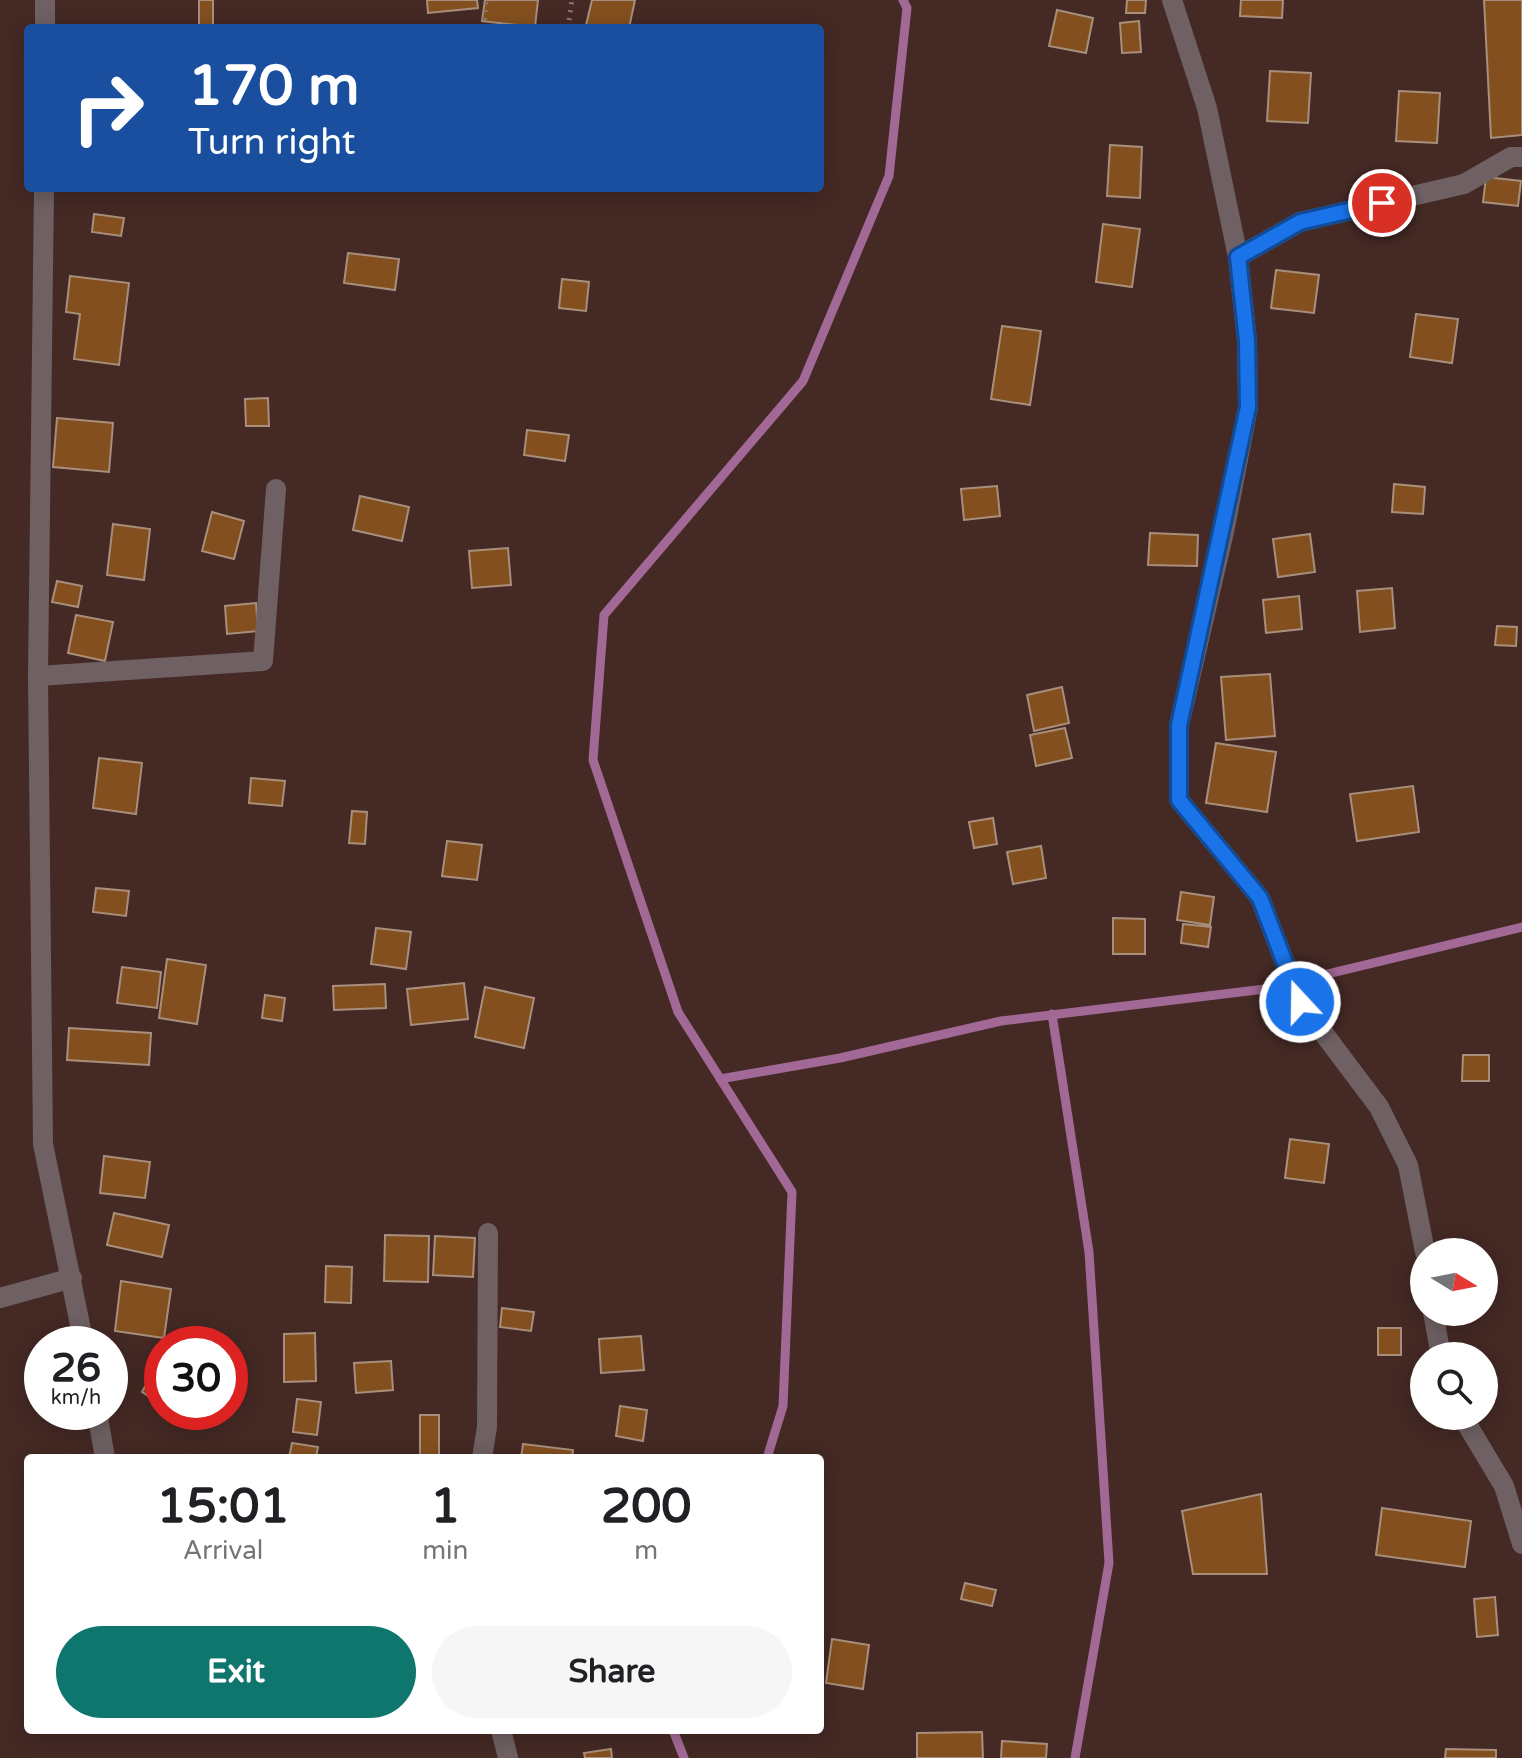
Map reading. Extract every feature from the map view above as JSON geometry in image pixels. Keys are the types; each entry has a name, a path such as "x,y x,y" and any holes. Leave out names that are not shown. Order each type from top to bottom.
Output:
{"street":[{"path":"45,0 45,24"},
{"path":"1172,0 1207,108 1238,257 1247,341 1248,407 1179,725 1179,800 1260,898 1300,1002 1379,1107 1408,1165 1422,1238"},
{"path":"1238,257 1300,222 1464,184 1511,157 1522,157"},
{"path":"44,192 38,676 43,1144 81,1326"},
{"path":"38,676 263,661 276,489"},
{"path":"483,1454 487,1427 488,1233"},
{"path":"0,1298 72,1278"},
{"path":"100,1430 104,1454"},
{"path":"1470,1430 1504,1486 1522,1544"},
{"path":"502,1734 508,1758"}],"path":[{"path":"484,24 486,0"},
{"path":"569,24 572,0"}],"building":[{"path":"199,0 213,0 213,24 199,24"},
{"path":"427,0 477,0 478,8 428,13"},
{"path":"485,0 538,0 535,24 482,21"},
{"path":"592,0 635,0 630,24 586,24"},
{"path":"1127,0 1146,0 1145,13 1126,13"},
{"path":"1241,0 1283,0 1282,18 1240,16"},
{"path":"1484,0 1522,0 1522,135 1491,138"},
{"path":"1057,10 1093,18 1086,53 1049,46"},
{"path":"1139,21 1141,52 1122,53 1120,23"},
{"path":"1270,71 1311,73 1308,123 1267,121"},
{"path":"1399,91 1440,93 1437,143 1396,141"},
{"path":"1110,145 1142,147 1140,198 1107,196"},
{"path":"1486,177 1521,181 1518,206 1483,202"},
{"path":"94,214 124,218 121,236 92,232"},
{"path":"1103,224 1140,229 1132,287 1096,282"},
{"path":"348,253 399,259 395,290 344,283"},
{"path":"1276,270 1319,275 1314,313 1271,308"},
{"path":"70,276 129,283 119,365 74,359 80,314 66,312"},
{"path":"562,279 589,282 586,311 559,308"},
{"path":"1416,314 1458,319 1452,363 1410,357"},
{"path":"1002,326 1041,331 1030,405 991,399"},
{"path":"268,398 269,426 246,426 245,399"},
{"path":"57,418 113,423 109,472 53,467"},
{"path":"527,430 569,435 565,461 524,455"},
{"path":"1394,484 1425,487 1423,514 1392,512"},
{"path":"997,486 1000,516 964,520 961,489"},
{"path":"360,496 409,507 402,541 353,530"},
{"path":"212,512 244,521 234,559 202,551"},
{"path":"113,524 150,529 144,580 107,575"},
{"path":"1150,533 1198,535 1197,566 1148,565"},
{"path":"1310,534 1315,572 1278,577 1273,539"},
{"path":"508,548 511,585 472,588 469,551"},
{"path":"57,581 82,586 78,607 52,602"},
{"path":"1392,588 1395,628 1360,632 1357,591"},
{"path":"1299,596 1302,629 1266,633 1263,600"},
{"path":"256,603 258,631 227,634 225,606"},
{"path":"76,615 113,622 105,661 68,653"},
{"path":"1497,626 1517,627 1516,646 1495,645"},
{"path":"1270,674 1275,736 1226,740 1221,677"},
{"path":"1062,687 1069,723 1034,731 1027,695"},
{"path":"1065,728 1072,758 1036,766 1030,735"},
{"path":"1216,743 1276,752 1267,812 1206,803"},
{"path":"99,758 142,763 136,814 93,808"},
{"path":"251,778 285,781 282,806 249,803"},
{"path":"1413,786 1419,832 1357,841 1350,794"},
{"path":"352,811 367,812 365,844 349,843"},
{"path":"993,818 997,844 974,848 969,822"},
{"path":"447,841 482,845 477,880 442,876"},
{"path":"1041,846 1046,878 1013,884 1007,852"},
{"path":"96,888 129,891 126,916 93,912"},
{"path":"1181,892 1214,897 1210,925 1177,920"},
{"path":"1113,918 1145,919 1145,954 1113,954"},
{"path":"1183,924 1211,927 1208,947 1181,943"},
{"path":"376,928 411,932 406,969 371,964"},
{"path":"167,959 206,965 197,1024 159,1018"},
{"path":"122,967 161,972 157,1008 117,1003"},
{"path":"464,983 468,1019 411,1025 407,989"},
{"path":"385,984 386,1008 334,1010 333,986"},
{"path":"485,987 534,998 524,1048 475,1037"},
{"path":"265,995 285,998 282,1021 262,1018"},
{"path":"69,1028 151,1033 149,1065 67,1060"},
{"path":"1463,1055 1489,1055 1489,1081 1462,1081"},
{"path":"1290,1139 1329,1144 1324,1183 1285,1178"},
{"path":"104,1156 150,1162 145,1198 100,1193"},
{"path":"114,1213 169,1225 162,1257 107,1245"},
{"path":"385,1235 429,1236 428,1282 384,1281"},
{"path":"435,1236 475,1238 473,1277 433,1275"},
{"path":"326,1266 352,1267 351,1303 325,1302"},
{"path":"121,1281 171,1289 166,1326 144,1326 144,1335 128,1333 128,1326 116,1326"},
{"path":"502,1308 534,1312 531,1331 500,1327"},
{"path":"1378,1328 1401,1328 1401,1355 1378,1355"},
{"path":"315,1333 316,1381 284,1382 284,1334"},
{"path":"641,1336 644,1370 601,1373 599,1339"},
{"path":"391,1361 393,1390 356,1393 354,1363"},
{"path":"297,1399 321,1402 317,1435 293,1432"},
{"path":"620,1406 647,1410 643,1441 616,1436"},
{"path":"420,1415 439,1415 439,1454 420,1454"},
{"path":"292,1443 318,1447 317,1454 290,1454"},
{"path":"523,1444 573,1450 572,1454 522,1454"},
{"path":"1261,1494 1267,1574 1193,1574 1182,1511"},
{"path":"1382,1508 1471,1521 1465,1567 1376,1555"},
{"path":"965,1583 996,1590 992,1606 961,1599"},
{"path":"1495,1597 1498,1635 1477,1637 1474,1599"},
{"path":"832,1639 869,1645 863,1689 826,1683"},
{"path":"982,1732 983,1758 917,1758 917,1733"},
{"path":"1002,1741 1047,1744 1046,1758 1001,1758"},
{"path":"611,1749 612,1758 585,1758 584,1753"},
{"path":"1446,1749 1496,1750 1496,1758 1445,1758"}],"waterway":[{"path":"768,1454 783,1406 792,1192 678,1012 593,760 604,615 803,381 889,176 907,8 903,0"},
{"path":"720,1079 840,1058 1001,1021 1265,989 1522,927"},
{"path":"1052,1014 1089,1252 1109,1563 1075,1758"},
{"path":"675,1734 684,1758"}],"route":[{"path":"1300,1002 1260,898 1179,800 1179,725 1224,532 1248,407 1247,341 1238,257 1300,222 1382,203"}]}
